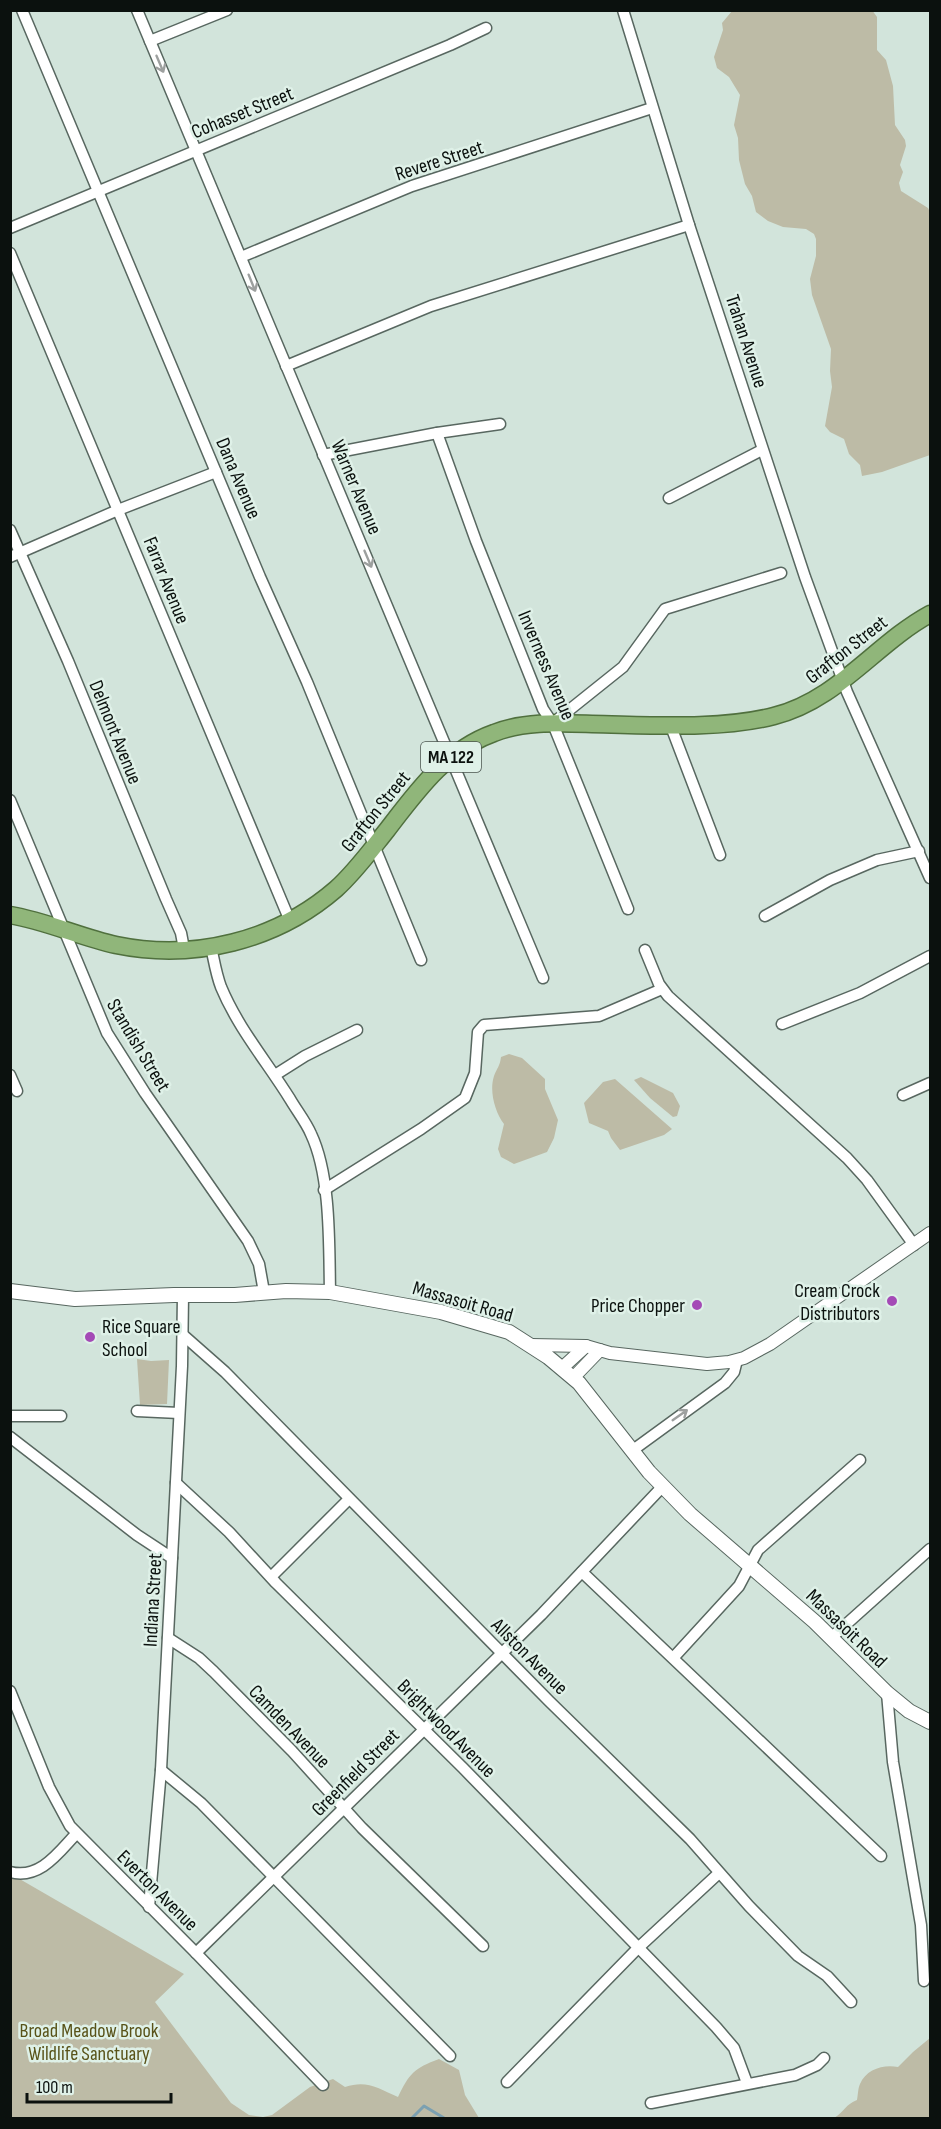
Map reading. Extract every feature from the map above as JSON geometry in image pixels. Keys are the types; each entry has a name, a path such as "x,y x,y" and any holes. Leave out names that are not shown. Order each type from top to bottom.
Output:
{"highway":[{"name":"Grafton Street","path":"10,915 128,947 184,949 211,947 252,938 290,921 337,888 375,845 428,778 452,757 480,739 510,728 552,724 727,724 774,716 815,700 843,681 896,637 930,614"}],"main road":[{"name":"Massasoit Road","path":"10,1292 75,1299 235,1295 264,1292 330,1292 397,1302 458,1316 500,1329 531,1345 573,1378 590,1395 649,1472 690,1514 832,1637 887,1694 909,1711 930,1722"}],"street":[{"name":"Dana Avenue","path":"22,10 375,845 421,960"},
{"name":"Warner Avenue","path":"137,10 543,978"},
{"path":"150,41 227,10"},
{"name":"Trahan Avenue","path":"623,10 652,108 725,329 762,450 843,681 930,878"},
{"name":"Cohasset Street","path":"10,228 486,28"},
{"name":"Revere Street","path":"241,257 412,186 652,108"},
{"path":"285,366 431,306 689,225"},
{"name":"Farrar Avenue","path":"10,253 290,921"},
{"path":"323,455 437,433 500,424"},
{"name":"Inverness Avenue","path":"437,433 476,541 544,711 552,724 628,909"},
{"path":"669,498 762,450"},
{"path":"16,555 118,510 216,472"},
{"name":"Delmont Avenue","path":"10,530 16,555 68,661 181,933 184,949"},
{"path":"552,724 623,667 665,609 781,573"},
{"path":"670,724 720,855"},
{"name":"Standish Street","path":"10,800 107,1033 145,1093 248,1240 258,1264 264,1292"},
{"path":"765,916 799,896 877,860 919,851"},
{"path":"211,947 216,972 224,993 251,1041 311,1132 320,1161 324,1190 330,1292"},
{"path":"645,950 662,989 737,1060 797,1111 847,1158 867,1180 914,1245"},
{"path":"782,1024 860,993 930,956"},
{"path":"324,1190 421,1130 465,1098 475,1072 478,1032 484,1025 599,1016 662,989"},
{"path":"275,1075 322,1047 357,1030"},
{"path":"10,1075 17,1090"},
{"path":"903,1095 930,1083"},
{"path":"531,1345 586,1346 692,1363 721,1363 737,1360 753,1354 782,1336 930,1233"},
{"name":"Indiana Street","path":"149,1907 161,1770 183,1335 183,1295"},
{"name":"Allston Avenue","path":"183,1335 225,1372 501,1652 690,1839 798,1956 827,1976 851,2002"},
{"path":"562,1368 586,1346"},
{"path":"573,1378 600,1350"},
{"path":"633,1450 725,1383 734,1372 737,1360"},
{"path":"138,1412 179,1413"},
{"path":"10,1416 61,1416"},
{"path":"10,1437 137,1535 172,1558"},
{"path":"674,1657 739,1586 758,1550 860,1460"},
{"name":"Brightwood Avenue","path":"176,1484 229,1532 690,1999 727,2038 741,2063 747,2083"},
{"name":"Greenfield Street","path":"196,1953 541,1615 663,1486"},
{"path":"271,1577 349,1499"},
{"path":"832,1637 930,1549"},
{"path":"582,1572 881,1856"},
{"name":"Camden Avenue","path":"168,1638 199,1658 214,1672 291,1751 343,1809 483,1946"},
{"name":"Everton Avenue","path":"10,1691 49,1787 76,1834 196,1953 322,2085"},
{"path":"887,1694 893,1762 921,1925 924,1982"},
{"path":"161,1770 189,1792 450,2056"},
{"path":"10,1872 25,1873 39,1869 76,1834"},
{"path":"507,2082 638,1948 719,1873"},
{"path":"651,2103 795,2074 817,2065 824,2058"}],"green space":[{"path":"872,10 877,17 877,50 886,60 893,86 895,125 905,140 906,146 900,165 903,172 899,183 901,191 928,208 930,212 930,455 882,472 862,476 860,465 849,454 844,439 830,432 825,426 832,387 831,349 812,295 810,279 816,256 816,239 814,234 806,229 783,227 768,221 756,212 752,196 745,184 734,125 740,95 729,77 717,68 714,57 723,30 722,23 732,11"},
{"path":"509,1054 522,1058 545,1079 545,1089 558,1120 554,1138 547,1152 514,1164 501,1157 498,1149 504,1124 498,1114 492,1088 501,1057"},
{"path":"641,1077 673,1093 680,1106 677,1116 673,1117 650,1098 634,1080"},
{"path":"615,1079 672,1129 664,1135 620,1150 608,1131 589,1123 584,1103 603,1082"},
{"path":"137,1359 169,1360 167,1404 140,1405"},
{"name":"Broad Meadow Brook Wildlife Sanctuary","path":"11,1874 184,1974 155,2002 231,2103 249,2115 263,2117 272,2115 310,2087 333,2079 345,2087 366,2085 398,2097 413,2073 439,2059 459,2070 465,2095 479,2118 11,2118"},
{"path":"930,2038 930,2118 834,2118 857,2100 859,2086 866,2075 881,2067 898,2067"}],"waterway":[{"path":"412,2118 424,2106 444,2118"}],"place":[{"name":"Cream Crock Distributors","path":"892,1301"},
{"name":"Price Chopper","path":"697,1305"},
{"name":"Rice Square School","path":"90,1337"}]}
